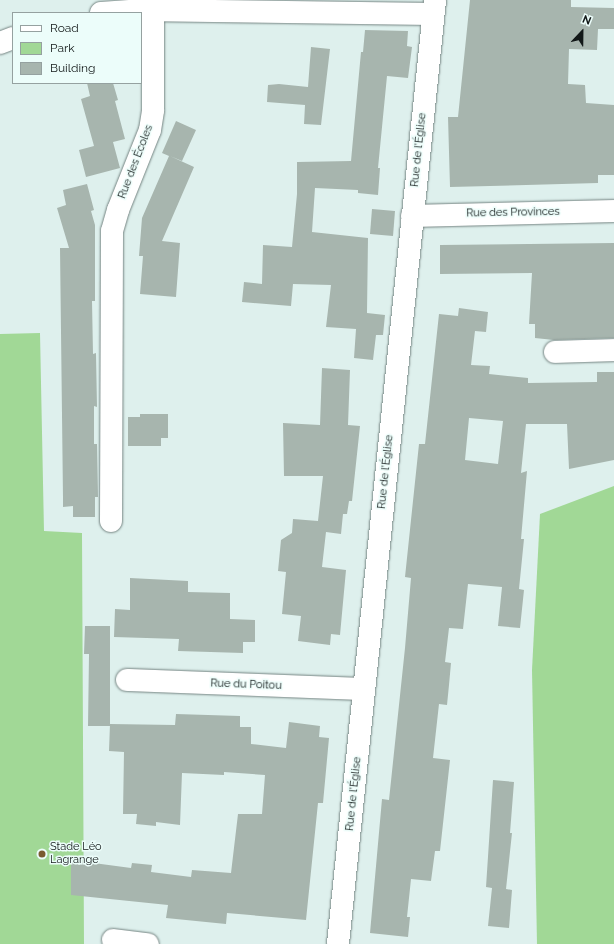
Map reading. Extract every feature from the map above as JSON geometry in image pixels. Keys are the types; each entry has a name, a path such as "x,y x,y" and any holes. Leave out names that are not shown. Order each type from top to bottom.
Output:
{"street":[{"path":"127,12 434,7"},
{"name":"Rue de l'Église","path":"338,944 434,7"},
{"name":"Rue des Écoles","path":"111,521 112,231 118,210 150,130 153,110 153,11"},
{"path":"0,43 12,38"},
{"name":"Rue des Provinces","path":"412,216 614,211"},
{"path":"555,352 614,350"},
{"name":"Rue du Poitou","path":"127,680 364,689"},
{"path":"113,940 148,944"}],"green space":[{"path":"40,333 44,531 82,533 84,944 0,944 0,334"},
{"path":"614,486 614,944 537,944 532,670 540,514"}],"building":[{"path":"470,0 571,0 571,7 614,8 614,29 598,29 597,50 569,49 568,84 585,85 586,103 614,105 614,175 598,175 598,183 450,187 448,117 458,117"},
{"path":"365,30 408,31 407,46 412,47 408,78 387,76 378,168 380,168 378,195 358,193 358,190 315,188 312,232 368,238 367,313 385,315 383,335 376,335 373,360 354,358 356,329 326,327 331,285 293,284 291,306 242,302 244,282 262,284 263,245 292,247 297,194 297,162 351,161 361,52 363,52"},
{"path":"311,47 330,49 321,125 304,124 305,105 267,102 268,85 279,84 308,87"},
{"path":"87,84 113,84 118,100 115,101 125,139 113,142 120,168 86,177 79,150 94,146 81,99 90,96"},
{"path":"176,121 196,130 182,161 170,156 194,167 162,241 180,243 176,297 140,294 143,256 139,256 142,218 169,156 162,153"},
{"path":"87,184 94,210 91,211 95,225 95,301 92,301 93,354 96,353 97,407 94,406 94,444 97,444 98,497 95,497 95,517 73,517 73,506 63,507 60,248 69,248 57,208 66,205 63,190"},
{"path":"372,209 395,211 393,236 370,234"},
{"path":"614,243 614,338 554,340 535,338 535,324 529,324 532,273 440,274 440,245"},
{"path":"459,308 488,312 486,332 475,331 471,365 490,366 489,374 528,378 528,383 597,382 597,372 614,372 614,460 569,469 567,424 526,424 521,473 527,471 521,539 524,539 519,589 524,590 520,628 498,626 502,587 468,584 463,629 449,628 445,662 451,663 447,705 439,704 433,758 450,760 440,851 435,851 431,881 411,879 407,917 410,917 408,937 370,933 382,799 389,800 405,648 411,578 405,577 419,444 425,444 439,314 458,316","holes":["469,418 503,421 498,464 465,460"]},
{"path":"322,368 350,370 348,425 360,426 352,501 349,501 347,514 343,514 341,534 326,532 322,567 346,570 340,635 331,634 330,645 298,641 301,616 282,614 286,572 278,571 281,540 292,533 293,519 318,521 323,476 284,476 283,423 320,425"},
{"path":"140,414 168,414 168,438 161,438 161,446 128,446 128,417 140,417"},
{"path":"130,578 188,581 188,592 230,593 230,619 255,620 255,642 243,642 243,653 178,651 179,639 114,637 115,609 130,610"},
{"path":"85,626 110,626 110,726 88,726 89,654 84,654"},
{"path":"176,714 240,716 240,727 251,727 251,744 286,748 289,722 320,726 319,737 329,738 323,803 318,803 306,920 227,913 226,924 166,918 168,905 71,895 71,860 131,868 132,863 152,865 151,872 191,877 192,870 231,873 238,814 262,814 265,775 224,772 224,775 182,773 180,825 156,822 156,826 136,824 137,814 123,814 124,752 109,751 110,724 175,725"},
{"path":"493,780 514,782 510,833 512,833 506,889 512,890 509,928 488,926 492,888 486,887"}],"place":[{"name":"Stade Léo Lagrange","path":"42,854"}]}
